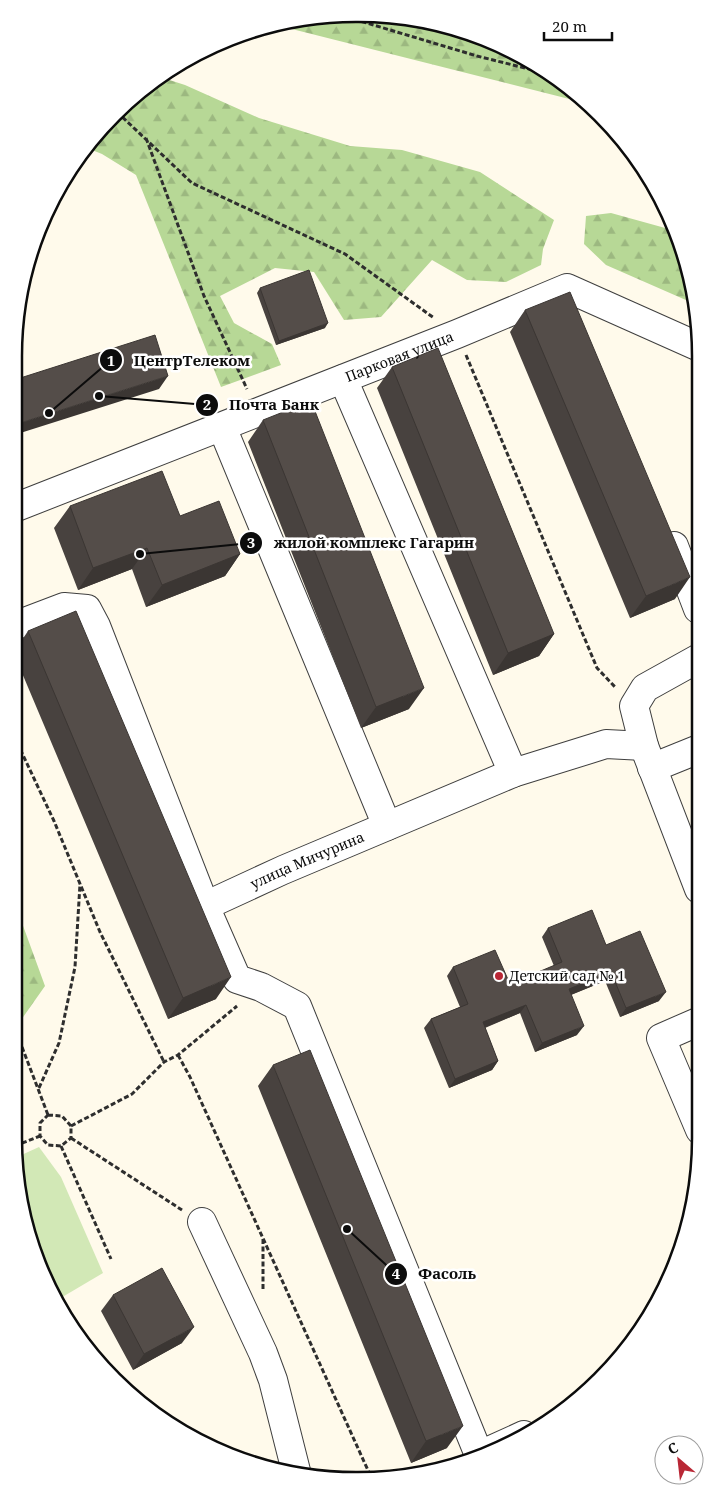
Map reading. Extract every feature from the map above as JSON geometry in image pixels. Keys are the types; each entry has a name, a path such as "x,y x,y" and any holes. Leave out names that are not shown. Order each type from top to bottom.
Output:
{"street":[{"name":"Парковая улица","path":"22,505 343,379 567,288"},
{"path":"567,288 582,324"},
{"path":"567,288 691,343"},
{"path":"343,379 514,774"},
{"path":"222,427 387,826"},
{"path":"664,523 692,595"},
{"path":"22,623 64,607 87,608 100,635 205,906 237,979 261,987 297,1006 477,1450"},
{"path":"692,661 645,688 634,706 648,757 692,862"},
{"name":"улица Мичурина","path":"205,906 387,826 514,774 606,744 648,757"},
{"path":"648,757 692,749"},
{"path":"692,1024 661,1038 692,1111"},
{"path":"202,1222 263,1354 273,1380 291,1466"}],"path":[{"path":"365,22 477,56 526,68"},
{"path":"145,136 204,296 258,412"},
{"path":"22,753 54,821 100,932 164,1062"},
{"path":"39,1088 59,1043 75,967 80,884"},
{"path":"70,1126 132,1094 164,1062 178,1055 261,987"},
{"path":"22,1046 48,1115"},
{"path":"178,1055 190,1077 369,1472"},
{"path":"48,1115 62,1116 70,1126 71,1138 61,1146 48,1146 40,1136 40,1123 48,1115"},
{"path":"22,1143 40,1136"},
{"path":"71,1138 202,1222"},
{"path":"61,1146 111,1259"}],"green space":[{"path":"357,22 401,25 444,34 465,40 505,57 543,79 570,99 292,29 313,25"},
{"path":"170,80 259,118 350,146 402,150 480,172 554,220 543,249 541,265 506,282 467,280 432,260 381,317 344,320 314,272 275,268 220,296 234,323 272,344 281,365 221,387 136,175 94,151 120,120"},
{"path":"611,213 666,228 674,249 687,300 606,265 584,244 586,216"},
{"path":"22,923 45,986 22,1019"},
{"path":"39,1147 61,1177 103,1273 63,1297 40,1246 34,1225 25,1182 23,1154"}],"building":[{"path":"309,270 328,323 279,341 260,288"},
{"path":"570,292 690,577 646,596 525,310"},
{"path":"155,335 168,376 22,422 22,377"},
{"path":"438,348 554,634 508,653 392,367"},
{"path":"311,401 424,688 376,707 263,420"},
{"path":"162,471 180,516 219,501 240,554 162,585 147,548 93,568 70,506"},
{"path":"76,611 231,977 183,998 28,631"},
{"path":"592,910 606,945 640,931 666,992 626,1008 611,972 569,989 584,1026 542,1043 526,1005 483,1022 498,1061 455,1079 431,1019 468,1004 453,967 495,950 510,984 562,962 548,928"},
{"path":"310,1050 463,1426 426,1441 273,1065"},
{"path":"162,1268 194,1327 144,1354 113,1295"}],"place":[{"name":"Почта Банк","path":"99,396"},
{"name":"ЦентрТелеком","path":"49,413"},
{"name":"жилой комплекс Гагарин","path":"140,554"},
{"name":"Детский сад № 1","path":"499,976"},
{"name":"Фасоль","path":"347,1229"}]}
